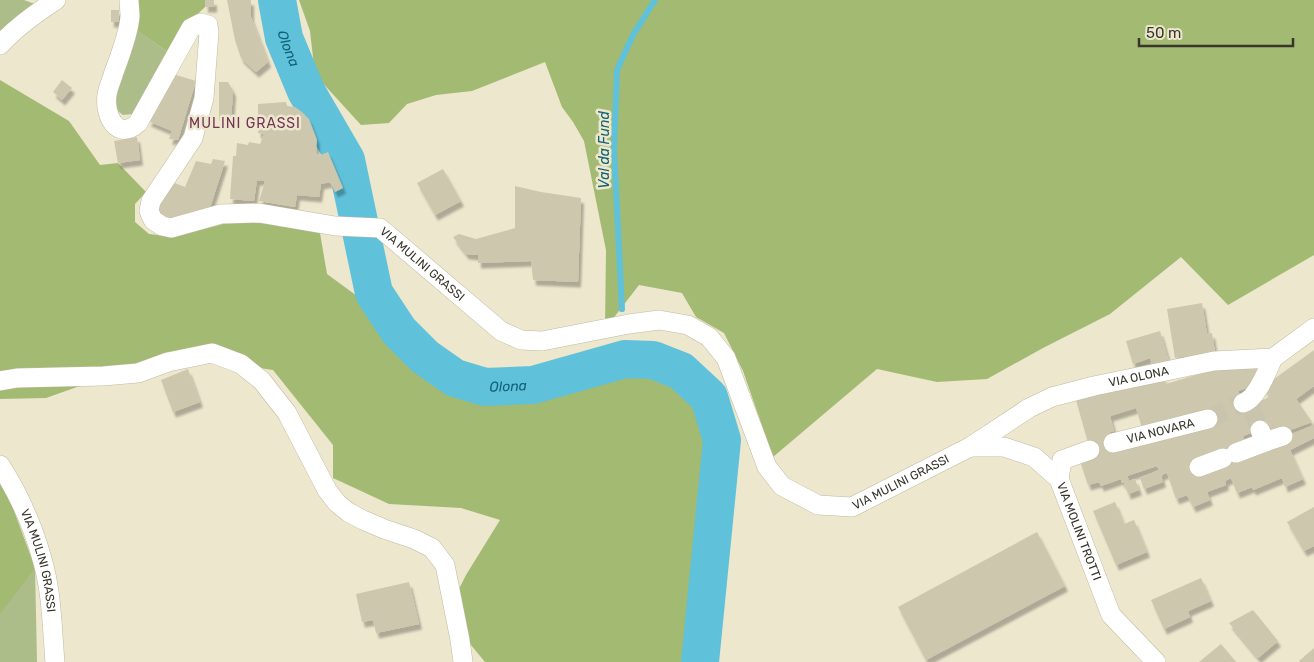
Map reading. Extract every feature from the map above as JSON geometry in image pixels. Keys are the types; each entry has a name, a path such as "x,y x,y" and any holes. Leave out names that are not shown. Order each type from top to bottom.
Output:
{"street":[{"path":"0,45 32,16 56,0"},
{"name":"VIA MULINI GRASSI","path":"129,0 130,16 124,42 107,94 106,107 110,119 117,128 124,130 133,128 138,123 191,28 200,23 208,25 204,98 193,138 151,201 149,211 153,220 162,226 171,228 221,214 259,213 335,226 380,228 500,331 521,340 542,341 628,324 660,320 688,325 709,336 726,358 767,467 782,486 818,505 852,507 970,447"},
{"path":"1247,404 1255,394 1273,358 1314,328"},
{"path":"0,381 17,378 138,373 168,362 212,353 241,364 262,381 287,413 327,490 337,503 348,512 363,520 414,539 432,548 445,565 463,662"},
{"name":"VIA OLONA","path":"970,447 1029,408 1052,397 1094,386 1214,361 1273,358"},
{"name":"VIA NOVARA","path":"1113,443 1208,418"},
{"path":"1200,467 1230,456 1269,436"},
{"name":"VIA MOLINI TROTTI","path":"970,447 1004,447 1034,457 1059,479 1112,616 1156,662"},
{"path":"1059,479 1062,460 1090,450"},
{"name":"VIA MULINI GRASSI","path":"0,465 17,494 32,528 42,560 51,613 54,662"}],"green space":[{"path":"0,0 24,0 35,4 0,35"},
{"path":"139,0 205,0 205,7 182,29 168,52 136,30"},
{"path":"299,0 1314,0 1314,255 1228,305 1181,257 1110,314 987,379 937,382 877,369 773,457 743,371 724,333 696,317 682,293 639,285 605,329 606,250 584,141 562,107 545,62 472,91 436,95 407,104 389,123 361,125 319,79 314,66 310,31"},
{"path":"136,30 168,52 132,114 123,115 115,109 114,96"},
{"path":"0,80 69,121 100,165 118,163 146,192 135,204 135,222 149,234 174,237 223,224 259,222 320,233 327,274 372,307 392,340 420,368 451,389 485,398 544,396 625,374 654,373 678,383 699,405 711,442 685,662 485,662 446,615 466,575 500,520 461,508 389,504 333,478 333,445 273,370 174,356 122,371 46,398 0,399"},
{"path":"0,476 35,568 37,662 0,662"},
{"path":"0,476 35,568 0,614"}],"building":[{"path":"205,0 214,0 214,7 205,7"},
{"path":"227,0 251,0 251,17 268,62 256,72 241,58 235,40"},
{"path":"111,10 119,10 119,22 111,22"},
{"path":"173,74 196,81 178,140 169,139 172,131 148,121"},
{"path":"62,80 72,88 62,100 53,92"},
{"path":"219,82 228,82 233,91 231,121 219,121"},
{"path":"286,102 287,106 295,107 309,119 317,140 316,152 318,156 328,152 343,188 335,192 330,182 321,184 319,197 297,195 295,207 259,201 265,181 257,180 254,201 230,199 233,156 236,156 237,143 248,145 249,142 260,144 264,134 258,133 258,104"},
{"path":"137,137 140,160 118,163 114,141"},
{"path":"213,159 225,161 209,211 171,221 159,215 157,203 172,182 185,187 196,161 211,164"},
{"path":"443,169 461,201 435,215 417,183"},
{"path":"515,186 581,198 578,282 533,280 531,261 478,263 478,255 466,254 453,237 459,234 476,239 515,228"},
{"path":"1202,303 1207,334 1212,333 1215,352 1175,358 1167,309"},
{"path":"1160,331 1169,362 1153,367 1150,358 1133,364 1126,341"},
{"path":"1314,350 1314,386 1296,399 1312,422 1271,437 1256,431 1243,436 1246,444 1237,456 1314,425 1314,438 1290,450 1303,479 1285,487 1282,478 1253,490 1252,487 1237,493 1231,478 1225,481 1226,485 1207,492 1210,500 1193,507 1187,495 1176,499 1167,473 1161,475 1163,482 1144,489 1140,478 1159,470 1157,466 1127,476 1129,481 1135,479 1139,490 1128,494 1121,479 1101,486 1099,482 1088,485 1080,461 1092,457 1076,400 1164,377 1166,384 1215,369 1258,366 1258,384 1238,391 1245,408 1269,397 1263,387","holes":["1136,408 1143,431 1116,451 1110,432 1114,431 1110,416","1221,453 1227,467 1200,476"]},
{"path":"188,369 200,402 173,412 161,380"},
{"path":"1115,502 1124,524 1134,520 1147,552 1116,565 1093,511"},
{"path":"1314,507 1314,546 1304,551 1287,522"},
{"path":"1037,532 1065,586 926,660 898,607"},
{"path":"1201,578 1211,601 1188,611 1190,617 1164,629 1151,600"},
{"path":"409,582 419,624 376,633 373,620 362,622 356,594"},
{"path":"1253,610 1278,641 1258,658 1229,623"},
{"path":"1221,644 1236,662 1199,662"},
{"path":"1314,648 1314,662 1299,661"}],"waterway":[{"name":"Olona","path":"277,0 284,38 306,91 346,160 374,293 399,331 425,357 455,378 485,387 533,385 625,359 653,360 681,371 709,397 722,440 700,662"},
{"name":"Val da Fund","path":"622,309 614,149 617,70 633,35 655,0"},
{"path":"625,343 625,359"}],"tunnel":[{"path":"1208,419 1243,403"},
{"path":"1250,406 1260,430"}],"district":[{"name":"MULINI GRASSI","path":"245,123"}]}
